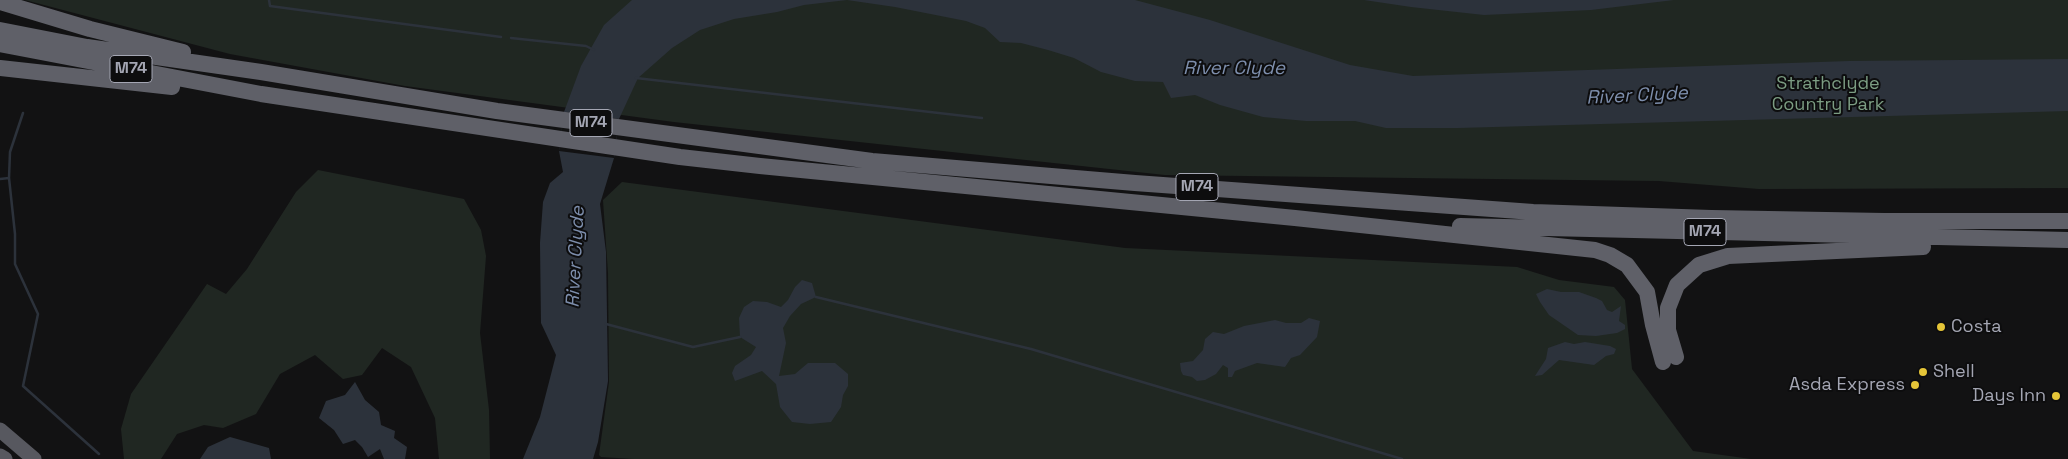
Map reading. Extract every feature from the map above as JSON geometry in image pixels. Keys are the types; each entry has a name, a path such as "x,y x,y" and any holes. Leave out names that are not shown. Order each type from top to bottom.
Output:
{"highway":[{"path":"0,2 90,28 261,72"},
{"name":"M74","path":"0,30 87,47 261,72 497,111 872,161 1135,183 1533,212 1656,217 1874,221 2068,221"},
{"name":"M74","path":"0,44 261,94 498,131 680,156 770,167 1342,223 2064,240"},
{"path":"0,68 210,93 261,94"},
{"path":"1342,223 1595,250 1610,255 1627,266 1647,292 1653,325 1670,360 1668,308 1677,286 1698,265 1728,256 2064,240"},
{"path":"0,430 34,459"},
{"path":"0,440 29,459"},
{"path":"0,456 5,459"}],"green space":[{"name":"Strathclyde Country Park","path":"25,0 2068,0 2068,188 1759,189 1659,181 1165,175 674,122 405,86 230,54"},
{"path":"318,170 464,199 481,230 486,256 480,333 489,410 490,459 439,459 435,418 411,367 382,348 362,375 343,379 315,355 280,374 256,414 223,428 204,425 177,434 161,459 124,459 121,429 131,394 207,284 226,294 247,269 296,192"},
{"path":"622,182 1125,248 1517,267 1559,280 1614,287 1625,300 1632,369 1693,451 1751,459 634,459 601,457 599,455 609,382 608,273 603,200"}],"water":[{"path":"632,0 847,0 804,5 777,12 734,19 700,30 672,48 638,78 619,119 614,158 600,204 606,252 608,381 598,442 593,459 523,459 540,417 556,355 541,323 540,243 543,202 550,183 563,172 559,151 564,112 581,66 604,25"},
{"name":"River Clyde","path":"847,0 1135,0 1210,20 1350,65 1413,76 1849,61 2068,59 2068,111 1458,128 1386,128 1355,121 1306,121 1263,117 1220,105 1195,95 1171,98 1163,82 1135,81 1101,72 1074,58 1048,50 1021,43 1000,42 985,28 966,21"},
{"path":"1364,0 1674,0 1591,10 1484,15"},
{"path":"802,280 812,283 816,297 801,304 790,316 783,328 786,343 779,376 795,374 808,363 835,363 848,374 848,386 843,395 841,407 831,422 810,424 792,422 780,407 776,384 762,371 735,381 732,373 735,366 751,355 756,347 740,337 739,318 744,307 753,301 767,302 781,307"},
{"path":"1547,289 1561,292 1579,292 1596,298 1602,301 1607,310 1612,312 1621,306 1619,321 1625,325 1625,329 1617,333 1596,336 1578,335 1549,315 1540,302 1536,294"},
{"path":"1309,318 1320,321 1317,337 1300,355 1291,358 1285,367 1257,363 1235,371 1232,377 1228,377 1228,368 1223,365 1216,374 1205,380 1197,381 1192,377 1183,375 1181,371 1180,363 1193,361 1203,350 1205,339 1213,332 1224,334 1244,326 1275,320 1286,323 1301,323"},
{"path":"1565,342 1574,344 1585,342 1610,346 1616,349 1614,354 1606,356 1594,365 1559,360 1542,375 1535,376 1546,359 1548,348"},
{"path":"355,382 365,400 379,412 381,425 395,431 394,438 407,447 405,459 384,459 380,449 368,457 355,440 343,444 334,430 319,418 326,401 345,395"},
{"path":"230,437 269,448 271,459 200,459 208,447"}],"pier":[{"path":"564,112 619,119 614,158 559,151"}],"waterway":[{"path":"269,0 270,6 501,37"},
{"path":"511,38 586,46 594,50"},
{"path":"636,78 982,118"},
{"path":"23,113 10,152 9,178 15,234 15,264 38,314 23,386 99,454"},
{"path":"0,179 9,178"},
{"path":"816,297 1031,349 1402,459"},
{"path":"606,324 693,347 740,337"}],"place":[{"name":"Costa","path":"1941,327"},
{"name":"Shell","path":"1923,372"},
{"name":"Asda Express","path":"1915,385"},
{"name":"Days Inn","path":"2056,396"}]}
